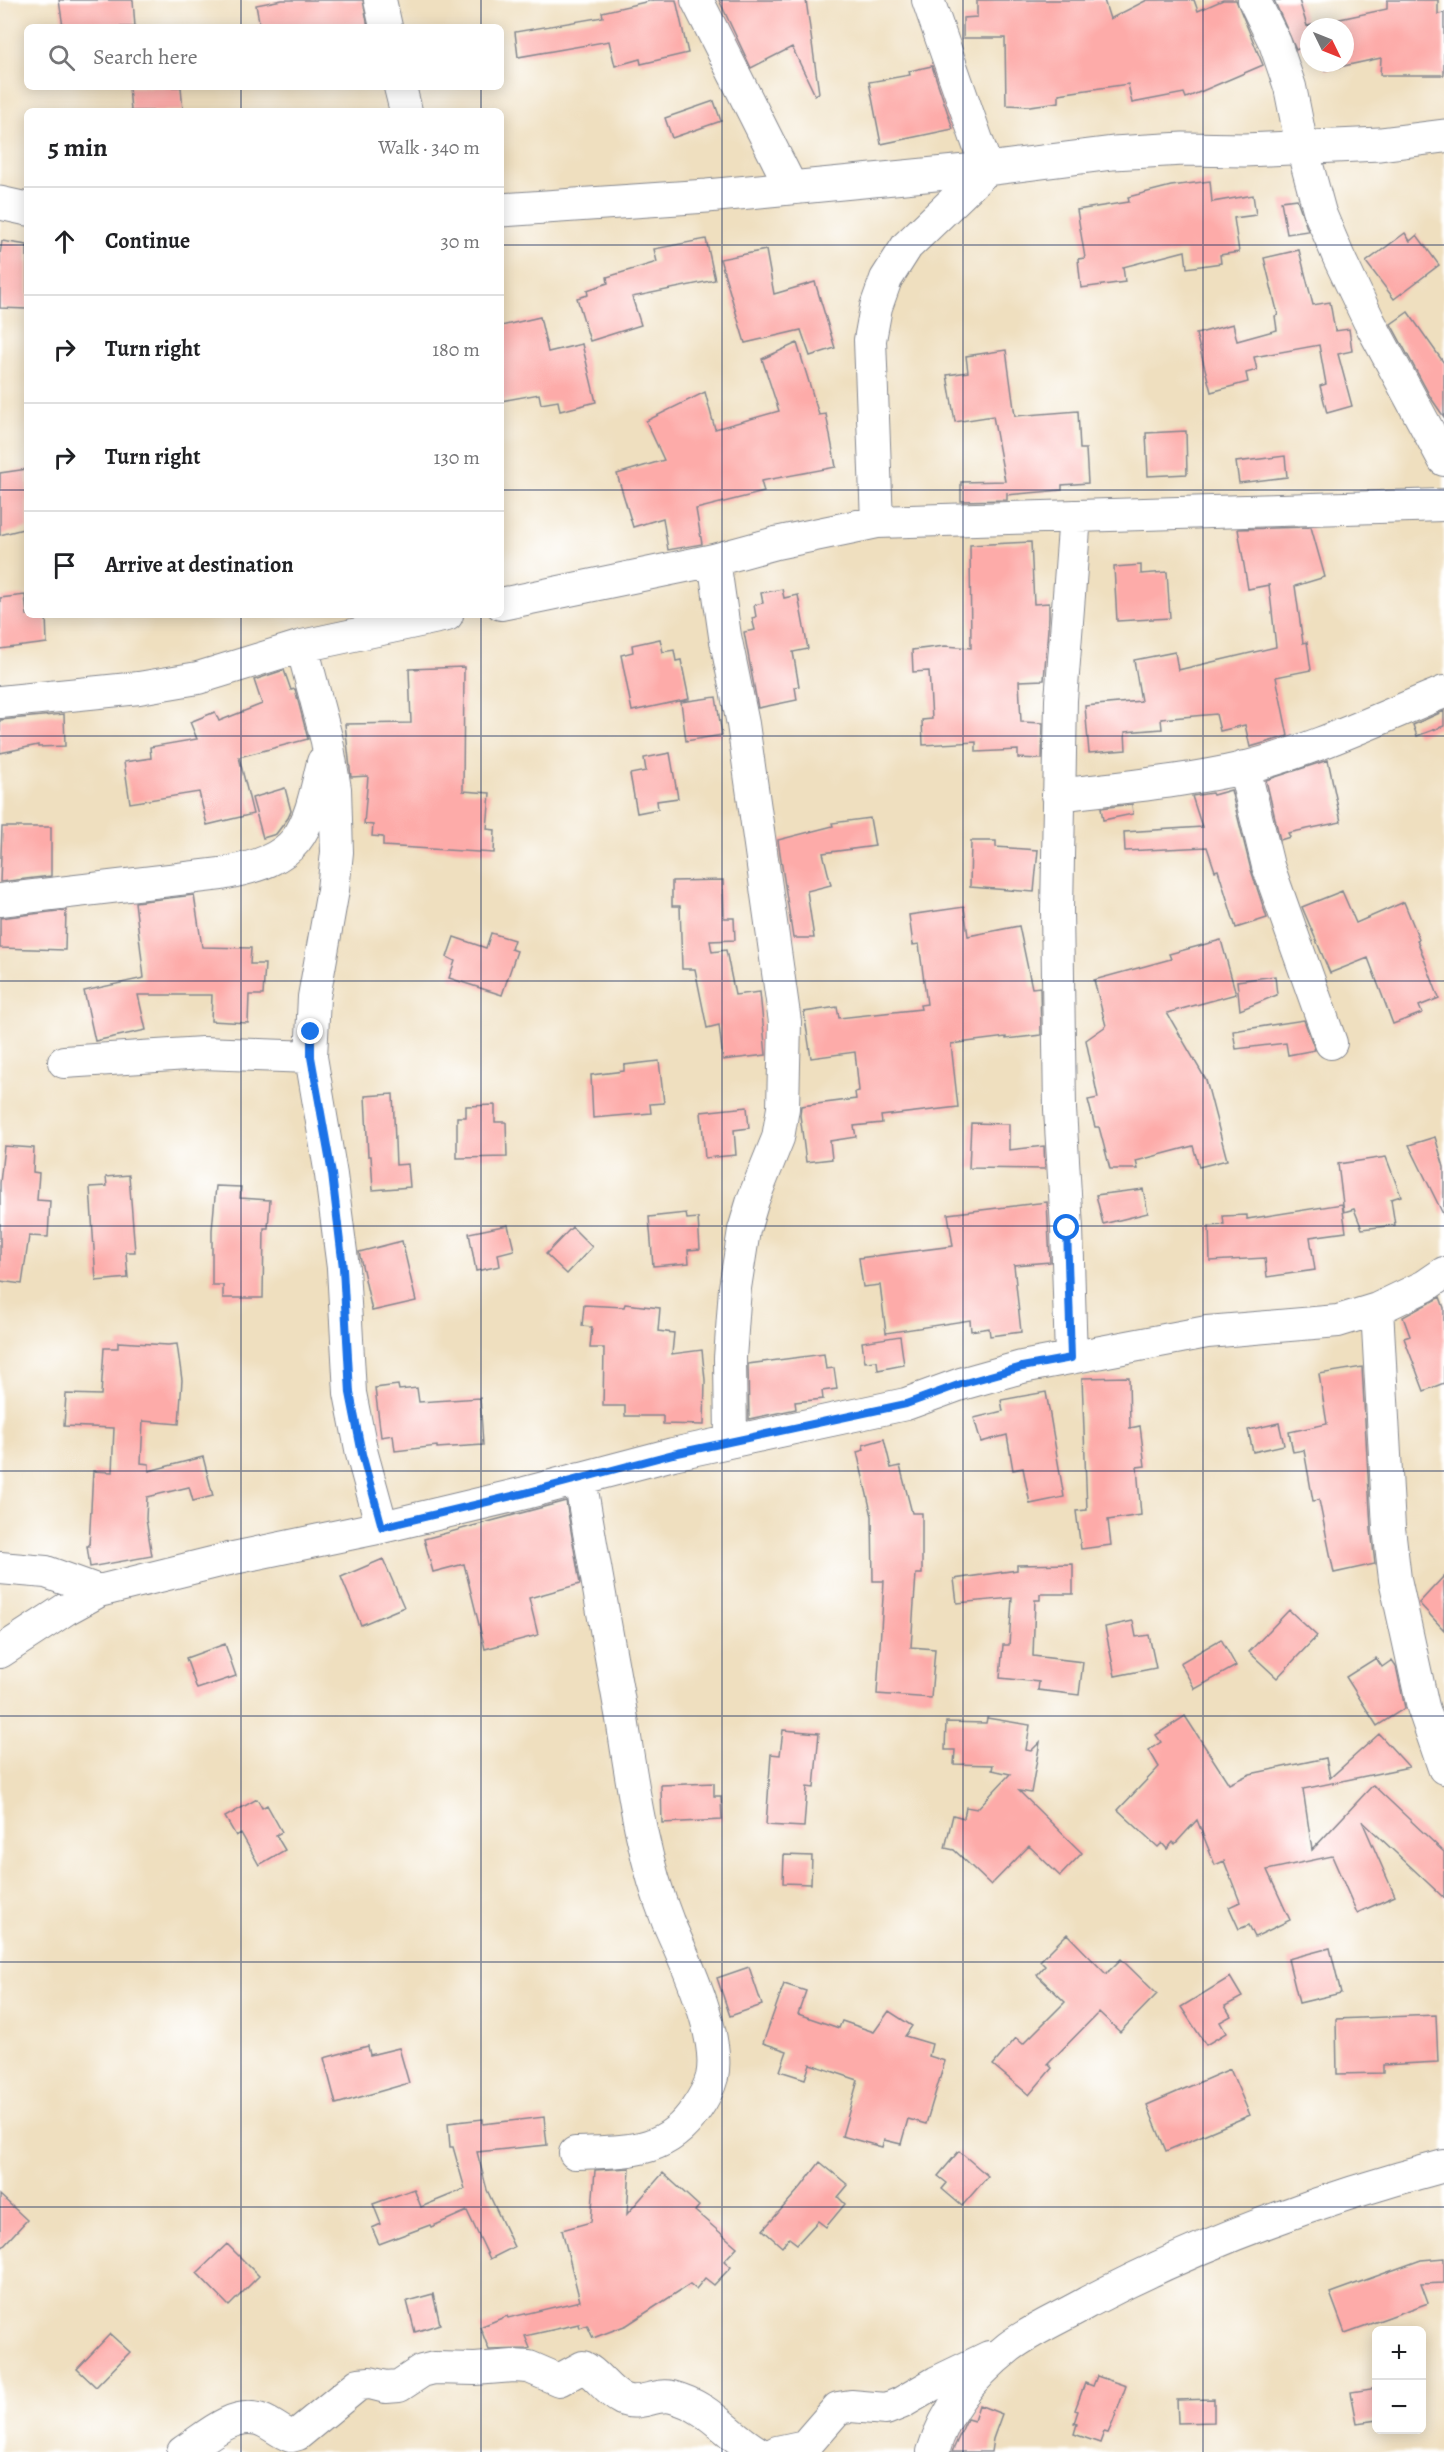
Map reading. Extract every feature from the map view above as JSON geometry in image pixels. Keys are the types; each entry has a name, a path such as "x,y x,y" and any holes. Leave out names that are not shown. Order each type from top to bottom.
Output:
{"street":[{"path":"380,0 385,24"},
{"path":"697,0 791,188"},
{"path":"928,0 987,169"},
{"path":"1254,0 1275,43 1290,87 1302,147 1320,213 1369,321 1444,460"},
{"path":"401,90 405,108"},
{"path":"504,210 791,188 987,169 1113,153 1380,144 1444,136"},
{"path":"877,522 870,340 876,307 886,279 907,246 987,169"},
{"path":"0,203 24,208"},
{"path":"504,603 714,560 776,543 877,522 1444,505"},
{"path":"1071,1358 1058,996 1058,795 1061,700 1075,516"},
{"path":"714,560 725,636 743,724 785,1022 783,1108 778,1138 753,1200 744,1230 735,1288 730,1358 731,1441"},
{"path":"0,702 139,688 198,678 302,646 433,618"},
{"path":"302,646 327,741 334,789 337,852 333,890 314,996 311,1057 332,1174 343,1268 350,1393 362,1454 382,1527"},
{"path":"1058,795 1203,776 1244,768 1321,742 1444,692"},
{"path":"0,900 221,874 254,868 279,857 294,843 304,828 327,741"},
{"path":"1244,768 1268,866 1331,1043"},
{"path":"64,1062 203,1053 311,1057"},
{"path":"0,1652 66,1609 99,1591 224,1560 382,1527 731,1441 906,1404 1022,1367 1207,1332 1338,1321 1377,1309 1425,1286 1444,1273"},
{"path":"1377,1309 1389,1528 1395,1580 1423,1707 1444,1768"},
{"path":"575,2153 643,2149 662,2142 677,2132 692,2115 706,2093 712,2077 714,2061 709,2033 690,1972 657,1895 635,1807 580,1478"},
{"path":"0,1568 46,1572 99,1591"},
{"path":"777,2452 805,2446 838,2408 851,2406 886,2409 901,2403 937,2382 1011,2346 1039,2328 1165,2265 1286,2216 1381,2182 1444,2166"},
{"path":"933,2452 937,2437 952,2409 986,2369 1011,2346"},
{"path":"183,2452 225,2424 243,2418 257,2419 291,2436 298,2434 359,2384 399,2386 422,2371 434,2368 475,2369 513,2366 530,2367 559,2380 583,2367 613,2394 624,2400 638,2402 668,2396 681,2400 717,2420 757,2452"}],"building":[{"path":"59,0 133,0 135,24 63,24"},
{"path":"282,0 363,0 367,24 259,24 256,5"},
{"path":"654,0 676,0 688,53 641,64 640,59 615,66 609,41 518,57 515,32 603,17 602,12"},
{"path":"719,0 806,0 819,93 815,95 792,47 751,68"},
{"path":"977,0 1104,0 1110,19 1147,0 1194,0 1198,11 1223,0 1236,0 1263,65 1186,98 1184,93 1132,103 1128,84 1059,94 1059,102 1030,106 1006,105 1005,38 963,38 963,18 977,17"},
{"path":"1274,0 1299,0 1305,18 1300,18 1300,48 1296,50"},
{"path":"1387,0 1438,0 1438,14 1444,13 1444,75 1380,75 1381,58 1354,64 1354,18 1345,18 1387,9"},
{"path":"932,66 953,129 881,144 869,82 910,75 909,71"},
{"path":"129,90 181,90 183,108 131,108"},
{"path":"714,101 721,121 672,138 665,118"},
{"path":"1210,181 1212,202 1253,195 1256,215 1234,218 1239,252 1220,255 1221,263 1187,268 1185,251 1123,267 1125,282 1081,288 1078,259 1085,258 1077,210 1129,202 1128,197 1171,186"},
{"path":"1297,199 1308,231 1287,234 1281,201"},
{"path":"1405,233 1410,241 1417,235 1439,265 1394,299 1366,262"},
{"path":"706,239 715,280 632,297 641,325 590,341 577,298 588,295 587,290 608,283 607,277 657,262 654,249"},
{"path":"2,241 24,245 24,309 0,308"},
{"path":"766,250 774,294 815,282 835,348 810,356 801,330 745,343 720,259"},
{"path":"1299,250 1313,305 1330,302 1335,331 1349,329 1352,351 1338,354 1352,406 1327,413 1320,386 1326,384 1319,345 1254,357 1257,370 1246,373 1248,382 1211,392 1196,334 1233,324 1237,341 1277,330 1275,316 1278,315 1264,258"},
{"path":"1408,312 1444,363 1444,417 1431,398 1391,324"},
{"path":"540,317 548,352 582,344 596,402 560,411 558,401 541,404 539,394 504,400 504,325"},
{"path":"797,343 819,415 826,414 836,467 761,481 764,492 696,509 702,544 668,550 663,518 633,527 617,474 664,460 646,421 705,392 715,429 779,411 762,359"},
{"path":"1006,350 1015,416 1078,411 1080,449 1086,449 1088,483 1062,485 1062,490 1007,495 1007,500 961,501 961,482 1005,481 993,416 955,422 947,375 968,372 966,356"},
{"path":"1186,431 1187,474 1148,476 1146,433"},
{"path":"1285,456 1287,477 1239,483 1236,462"},
{"path":"24,469 24,529 0,535 0,473"},
{"path":"1311,527 1325,577 1295,586 1303,643 1307,642 1311,670 1276,677 1288,736 1250,747 1245,725 1220,731 1216,714 1161,719 1162,729 1125,732 1126,750 1089,753 1085,706 1141,701 1134,660 1175,652 1178,670 1276,647 1269,585 1248,589 1238,529"},
{"path":"1031,542 1034,604 1049,603 1049,616 1044,680 1019,681 1021,722 1043,723 1042,759 1018,758 1018,750 976,752 976,742 923,745 922,720 932,719 929,671 913,672 912,650 945,646 971,648 970,545"},
{"path":"1141,565 1141,574 1167,572 1170,618 1117,621 1114,567"},
{"path":"782,589 784,598 798,595 808,649 793,652 799,686 795,687 797,700 758,708 744,632 755,630 752,618 756,617 754,605 763,603 761,593"},
{"path":"24,595 24,618 46,618 47,643 0,649 0,598"},
{"path":"660,639 663,652 674,650 676,661 681,660 689,699 632,711 621,655 633,652 632,645"},
{"path":"464,667 463,791 490,793 487,829 495,830 494,853 383,846 383,837 372,836 373,825 364,824 368,776 351,777 345,724 411,723 409,669"},
{"path":"284,670 291,690 295,689 308,739 239,757 253,814 207,825 199,792 130,803 124,762 151,758 150,747 197,739 190,722 215,712 219,721 262,704 254,680"},
{"path":"716,697 722,735 686,741 681,702"},
{"path":"1444,711 1444,726 1417,736 1413,725"},
{"path":"64,714 65,746 38,747 38,745 0,753 0,720"},
{"path":"670,753 678,798 657,801 658,809 637,813 630,774 646,771 644,758"},
{"path":"1328,760 1341,822 1288,833 1290,837 1280,840 1266,780"},
{"path":"285,788 291,811 288,818 276,834 263,838 252,798"},
{"path":"1231,790 1251,870 1267,918 1236,928 1218,870 1215,871 1207,847 1125,851 1124,832 1202,827 1192,796 1212,793 1213,795"},
{"path":"1132,804 1133,814 1103,820 1101,808"},
{"path":"870,818 875,846 823,853 831,885 807,891 814,938 793,938 778,840 833,826 832,823"},
{"path":"2,827 51,827 51,876 0,882"},
{"path":"971,841 996,841 996,847 1038,850 1034,892 970,887"},
{"path":"723,880 724,918 734,918 735,940 710,941 712,952 726,950 735,995 760,992 766,1055 723,1060 719,1025 707,1028 695,969 682,969 680,906 672,906 672,881"},
{"path":"1342,891 1356,923 1404,902 1439,998 1419,1006 1422,1013 1393,1024 1368,958 1330,973 1302,907"},
{"path":"194,895 202,947 251,948 250,964 265,964 263,995 249,995 248,1023 211,1021 212,995 138,995 146,1030 95,1041 84,991 144,978 135,902"},
{"path":"964,907 968,936 1019,926 1032,988 1040,987 1041,1035 951,1044 958,1107 881,1116 882,1123 854,1126 856,1137 830,1141 832,1159 806,1162 801,1106 856,1099 855,1092 859,1091 855,1052 811,1058 804,1012 837,1007 839,1018 921,1009 920,1005 927,1004 919,944 913,945 909,915"},
{"path":"66,910 65,950 0,948 0,918"},
{"path":"491,933 514,940 511,949 517,951 502,995 449,978 455,961 447,957 454,937 486,948"},
{"path":"1221,940 1236,994 1167,1013 1206,1080 1227,1160 1199,1167 1193,1146 1136,1161 1138,1169 1110,1169 1099,1127 1095,1127 1088,1100 1098,1098 1086,1040 1106,1026 1094,980 1171,959 1169,954"},
{"path":"1275,976 1277,995 1240,1010 1237,981"},
{"path":"1304,1020 1315,1050 1288,1055 1286,1043 1236,1049 1233,1031"},
{"path":"659,1061 664,1103 650,1104 651,1113 593,1118 591,1075 624,1071 624,1065"},
{"path":"393,1094 396,1165 408,1164 410,1187 373,1190 371,1156 368,1156 365,1096"},
{"path":"495,1105 495,1122 506,1122 507,1157 457,1158 457,1117 466,1117 466,1106"},
{"path":"747,1107 749,1128 734,1130 736,1155 705,1158 701,1112"},
{"path":"971,1123 1009,1124 1009,1150 1044,1146 1045,1169 969,1168"},
{"path":"1435,1137 1444,1167 1444,1216 1409,1145"},
{"path":"4,1146 34,1148 33,1172 39,1173 37,1200 50,1201 48,1237 29,1236 22,1284 0,1281 0,1183"},
{"path":"1386,1157 1401,1196 1391,1199 1395,1225 1362,1229 1354,1209 1344,1212 1338,1164"},
{"path":"129,1175 135,1252 126,1252 128,1278 96,1281 90,1187 107,1186 106,1177"},
{"path":"216,1186 241,1187 240,1198 270,1200 268,1228 264,1228 263,1298 223,1298 223,1285 212,1285 212,1230"},
{"path":"1143,1189 1148,1213 1103,1224 1096,1195"},
{"path":"1047,1202 1050,1262 1014,1265 1021,1332 990,1336 989,1328 971,1331 970,1320 886,1333 880,1285 863,1287 859,1258 953,1246 948,1214"},
{"path":"1342,1204 1346,1232 1310,1237 1315,1270 1267,1277 1265,1258 1210,1261 1209,1226 1224,1225 1223,1216 1247,1215 1247,1219"},
{"path":"686,1213 687,1219 698,1218 700,1249 688,1250 689,1263 653,1266 649,1217"},
{"path":"508,1225 514,1250 498,1254 500,1266 476,1271 469,1233"},
{"path":"572,1227 592,1247 567,1274 546,1254"},
{"path":"402,1241 416,1301 372,1311 359,1252"},
{"path":"1440,1297 1444,1308 1444,1383 1424,1391 1404,1338 1410,1336 1403,1317"},
{"path":"625,1304 660,1308 658,1331 674,1333 672,1354 702,1350 705,1380 704,1425 663,1424 663,1416 625,1416 625,1406 603,1406 604,1348 590,1348 592,1327 582,1326 584,1305 624,1307"},
{"path":"900,1336 904,1365 878,1370 877,1361 865,1362 862,1342"},
{"path":"118,1342 177,1344 182,1380 179,1424 143,1421 141,1463 149,1464 149,1471 203,1457 213,1496 193,1501 189,1487 147,1497 146,1519 152,1556 90,1567 87,1546 89,1546 93,1471 112,1472 114,1428 64,1426 66,1394 101,1395 104,1348 118,1348"},
{"path":"824,1354 826,1369 834,1368 837,1389 822,1391 823,1399 795,1402 796,1409 749,1419 748,1364"},
{"path":"1362,1367 1375,1564 1334,1573 1319,1500 1313,1501 1304,1450 1293,1452 1289,1432 1327,1424 1319,1374"},
{"path":"1129,1377 1130,1428 1140,1426 1145,1466 1137,1467 1141,1515 1108,1520 1111,1545 1081,1549 1076,1511 1087,1510 1082,1378"},
{"path":"398,1385 399,1390 417,1388 419,1402 480,1398 483,1445 437,1448 437,1446 395,1451 393,1435 381,1437 375,1388"},
{"path":"1046,1392 1064,1497 1030,1504 1023,1468 1013,1470 1007,1435 981,1442 974,1418 1003,1411 1001,1400"},
{"path":"1279,1423 1284,1445 1253,1452 1248,1430"},
{"path":"884,1439 891,1468 900,1466 912,1513 922,1513 922,1574 916,1574 911,1647 935,1649 931,1698 877,1694 884,1581 873,1581 872,1516 857,1452 864,1450 863,1445"},
{"path":"566,1501 580,1584 529,1598 538,1635 485,1649 464,1564 433,1572 424,1539"},
{"path":"383,1559 404,1607 361,1625 341,1577"},
{"path":"1073,1564 1073,1594 1040,1594 1040,1600 1035,1600 1033,1656 1083,1662 1079,1695 1038,1690 1039,1682 1000,1678 1003,1645 1009,1645 1012,1598 957,1603 954,1579 1017,1570 1017,1565"},
{"path":"1444,1576 1444,1630 1419,1603"},
{"path":"1289,1610 1317,1636 1277,1678 1249,1652"},
{"path":"1133,1621 1136,1637 1149,1635 1156,1668 1115,1676 1105,1627"},
{"path":"1221,1639 1236,1666 1195,1689 1180,1663"},
{"path":"225,1644 236,1676 197,1689 186,1658"},
{"path":"1376,1658 1382,1667 1392,1660 1396,1666 1405,1708 1377,1726 1346,1677"},
{"path":"1185,1716 1229,1784 1250,1774 1326,1758 1330,1778 1379,1734 1409,1767 1303,1789 1312,1850 1373,1785 1444,1852 1444,1898 1362,1821 1395,1896 1357,1913 1332,1856 1267,1870 1290,1920 1255,1937 1249,1925 1239,1929 1229,1907 1240,1902 1224,1861 1215,1865 1197,1820 1175,1844 1173,1842 1167,1849 1162,1843 1158,1847 1118,1810 1159,1767 1149,1750 1161,1742 1156,1735"},
{"path":"987,1718 1030,1725 1026,1750 1031,1751 1040,1742 1031,1793 1019,1791 1082,1853 1060,1876 1029,1846 991,1885 954,1850 945,1848 953,1815 964,1818 966,1807 977,1809 1010,1774 992,1770 993,1765 954,1764 955,1750 945,1750 946,1722 986,1723"},
{"path":"783,1730 819,1733 814,1788 807,1787 804,1827 766,1825 771,1754 780,1755"},
{"path":"714,1783 714,1796 721,1796 722,1820 662,1823 661,1785"},
{"path":"257,1799 262,1808 267,1805 282,1832 276,1835 285,1850 259,1865 241,1833 236,1836 225,1817"},
{"path":"784,1855 812,1856 811,1884 783,1883"},
{"path":"1067,1934 1106,1974 1121,1959 1157,1994 1120,2032 1099,2012 1048,2064 1052,2068 1029,2095 993,2065 1016,2038 1023,2044 1065,2002 1037,1975 1045,1966 1040,1961"},
{"path":"1330,1948 1341,1993 1299,2003 1288,1959"},
{"path":"749,1967 762,2005 730,2016 717,1978"},
{"path":"1230,1977 1242,1997 1225,2006 1231,2016 1220,2022 1226,2033 1206,2045 1181,2007"},
{"path":"784,1984 806,1991 798,2014 839,2028 842,2021 874,2032 889,2011 912,2026 905,2036 932,2044 929,2056 945,2061 926,2124 908,2119 901,2144 884,2140 882,2147 842,2136 858,2080 810,2064 805,2079 780,2071 787,2051 763,2043"},
{"path":"1436,2015 1438,2062 1383,2065 1383,2073 1337,2074 1336,2019"},
{"path":"368,2046 370,2055 399,2048 409,2083 336,2104 324,2058"},
{"path":"1230,2069 1250,2115 1166,2151 1147,2105"},
{"path":"544,2117 547,2145 477,2152 487,2190 514,2247 490,2259 467,2211 431,2227 430,2225 379,2244 372,2228 381,2224 373,2204 414,2189 421,2207 465,2189 453,2147 450,2147 448,2123 483,2119 483,2124"},
{"path":"959,2151 988,2176 962,2206 942,2189 947,2183 938,2176"},
{"path":"820,2162 848,2185 838,2197 845,2204 826,2227 818,2221 797,2244 789,2238 782,2247 763,2230"},
{"path":"630,2168 627,2214 663,2173 699,2206 695,2211 737,2247 724,2261 731,2267 714,2285 705,2278 696,2289 690,2284 627,2325 593,2338 587,2325 580,2328 579,2324 525,2336 530,2348 527,2349 489,2350 480,2327 507,2316 508,2318 580,2301 562,2230 591,2222 595,2170"},
{"path":"0,2195 27,2220 0,2249"},
{"path":"227,2244 259,2276 229,2306 197,2273"},
{"path":"1444,2258 1444,2283 1421,2284 1428,2303 1345,2333 1330,2293 1421,2260"},
{"path":"433,2294 440,2324 415,2332 407,2301"},
{"path":"110,2334 130,2352 96,2387 77,2369"},
{"path":"1097,2376 1126,2386 1108,2433 1104,2432 1100,2443 1074,2434 1077,2424 1074,2423 1078,2411 1075,2410 1085,2383 1093,2386"},
{"path":"1372,2389 1372,2421 1357,2423 1351,2392"},
{"path":"1214,2399 1214,2422 1178,2423 1177,2400"},
{"path":"979,2405 1002,2414 991,2452 952,2452 967,2419 974,2421"}],"route":[{"path":"311,1032 311,1057 332,1174 343,1268 350,1393 362,1454 382,1527 525,1493 673,1454 906,1404 961,1384 1022,1367 1071,1358 1067,1228"}]}
